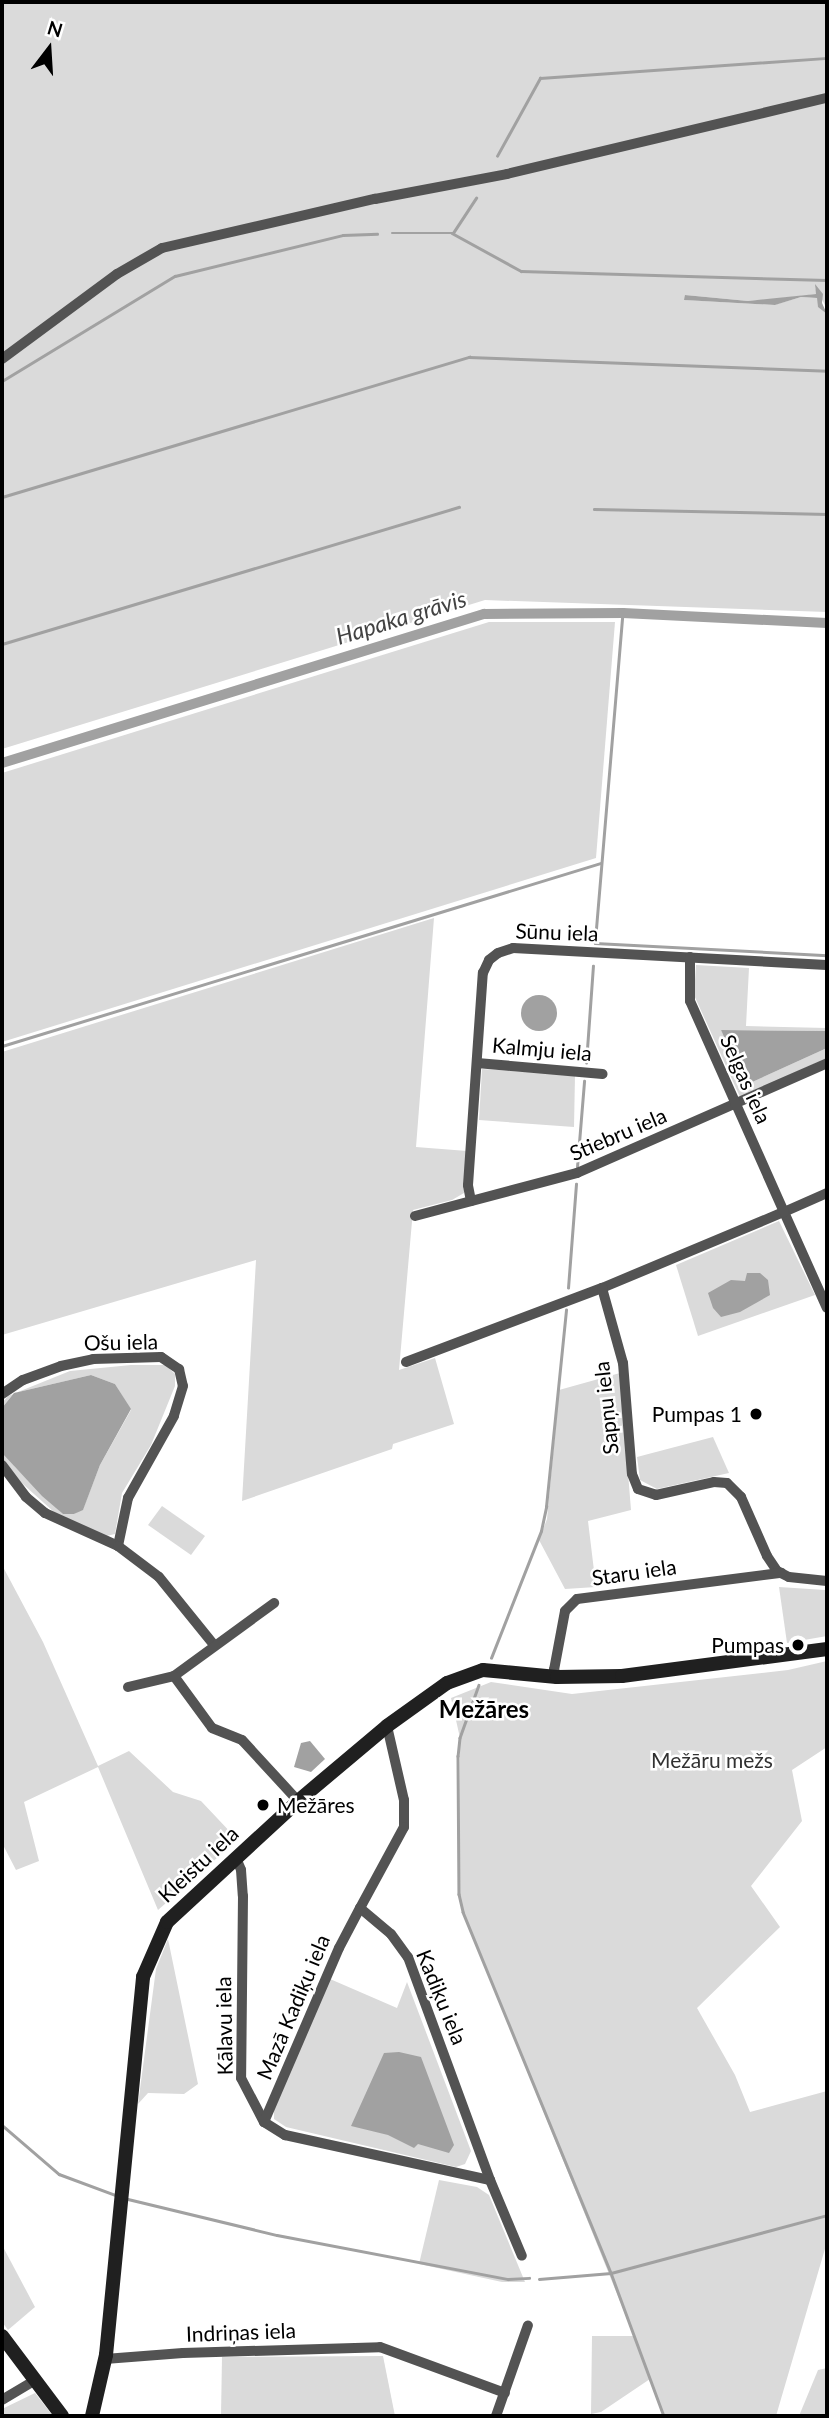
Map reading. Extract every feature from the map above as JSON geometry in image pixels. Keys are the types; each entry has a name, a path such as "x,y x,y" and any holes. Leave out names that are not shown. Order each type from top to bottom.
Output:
{"street":[{"path":"2,359 117,274 162,248 375,199 507,174 827,98"},
{"name":"Sūnu iela","path":"471,1201 468,1185 484,969 503,950 827,965"},
{"name":"Selgas iela","path":"690,957 690,1000 827,1308"},
{"name":"Kalmju iela","path":"477,1063 603,1074"},
{"name":"Stiebru iela","path":"415,1216 577,1173 827,1063"},
{"path":"406,1362 603,1288 827,1193"},
{"name":"Sapņu iela","path":"603,1288 623,1363 636,1486 645,1494 656,1495 714,1482 730,1485 741,1497 770,1562 781,1573"},
{"name":"Ošu iela","path":"2,1394 23,1380 61,1366 93,1359 161,1357 179,1369 183,1386 174,1416 128,1498 118,1546"},
{"path":"2,1465 26,1497 45,1513 118,1546 159,1577 214,1645"},
{"path":"781,1573 827,1581"},
{"name":"Staru iela","path":"557,1677 554,1670 565,1611 577,1599 606,1593 781,1573"},
{"path":"128,1687 174,1676 274,1603"},
{"name":"Kleistu iela","path":"92,2416 105,2359 143,1977 167,1922 298,1801 387,1727 447,1683 483,1670 557,1677 622,1675 827,1649"},
{"path":"174,1676 212,1728 242,1741 298,1801"},
{"path":"360,1908 404,1827 404,1800 387,1727"},
{"name":"Kālavu iela","path":"236,1858 241,1870 243,1910 241,2078 264,2122"},
{"name":"Mazā Kadiķu iela","path":"264,2122 339,1948 360,1908"},
{"name":"Kadiķu iela","path":"360,1908 391,1934 408,1957 490,2180 522,2256"},
{"path":"264,2122 285,2135 490,2180"},
{"path":"496,2416 528,2325"},
{"path":"2,2336 62,2416"},
{"name":"Indriņas iela","path":"105,2359 183,2353 380,2347 505,2393"},
{"path":"2,2400 35,2380"}],"green space":[{"path":"2,2 827,2 827,309 815,286 817,294 774,299 748,301 685,295 685,300 774,305 801,297 817,298 827,314 827,612 485,600 2,749"},
{"path":"489,622 615,622 596,858 2,1042 2,773"},
{"path":"434,918 416,1147 467,1151 464,1193 452,1200 413,1210 399,1370 435,1358 454,1424 393,1444 392,1449 242,1501 256,1260 2,1335 2,1052"},
{"path":"696,965 749,968 746,1026 827,1028 827,1031 721,1030 750,1083 827,1048 827,1058 740,1097 694,995"},
{"path":"482,1069 575,1075 574,1127 479,1120"},
{"path":"779,1221 815,1295 698,1336 676,1265"},
{"path":"131,1365 166,1365 175,1374 175,1386 151,1445 122,1493 115,1534 102,1537 64,1521 14,1476 2,1458 2,1449 16,1468 63,1514 74,1514 83,1509 100,1465 131,1410 115,1384 91,1375 17,1392 70,1371"},
{"path":"620,1373 631,1510 588,1521 596,1587 565,1589 539,1540 547,1519 559,1390"},
{"path":"13,1394 2,1408 2,1403"},
{"path":"713,1437 729,1473 657,1489 640,1480 637,1457"},
{"path":"162,1506 205,1536 191,1555 148,1525"},
{"path":"2,1565 43,1642 98,1766 129,1751 173,1792 201,1801 234,1836 234,1843 158,1910 98,1767 24,1802 39,1861 16,1870 2,1843"},
{"path":"779,1587 825,1590 827,1636 787,1643"},
{"name":"Mežāru mežs","path":"827,1661 827,1747 792,1770 802,1821 751,1886 780,1927 697,2008 735,2075 750,2112 827,2091 827,2242 776,2416 664,2416 650,2379 601,2412 591,2414 592,2336 634,2336 463,1912 459,1894 460,1738 451,1698 491,1682 572,1694 788,1670"},
{"path":"168,1939 198,2084 184,2094 148,2093 138,2104 156,1969"},
{"path":"330,1979 397,2008 407,1982 471,2151 465,2164 456,2167 286,2127 274,2119 274,2110"},
{"path":"439,2180 477,2187 489,2195 525,2282 502,2282 419,2264"},
{"path":"2,2245 35,2307 8,2330 2,2322"},
{"path":"383,2356 395,2416 221,2416 222,2357"},
{"path":"827,2368 827,2416 799,2416 818,2370"},
{"path":"35,2393 53,2416 2,2416 2,2409"}],"shaded area":[{"path":"815,284 823,294 822,303 827,314 818,307 817,298 801,297 775,305 684,300 685,295 748,301 816,294"},
{"path":"539,995 552,1000 557,1013 552,1026 539,1031 526,1026 521,1013 526,1000"},
{"path":"721,1030 827,1031 827,1048 750,1083 744,1081"},
{"path":"747,1273 760,1273 768,1280 770,1295 740,1312 721,1317 713,1308 708,1293 731,1280 745,1281"},
{"path":"91,1375 115,1384 131,1409 100,1465 83,1510 74,1514 63,1514 42,1496 3,1454 2,1408 14,1393"},
{"path":"310,1741 325,1759 311,1772 294,1767 301,1743"},
{"path":"399,2052 421,2057 454,2145 449,2153 418,2144 414,2148 388,2135 351,2126 384,2053"}],"waterway":[{"path":"497,156 540,78 827,58"},
{"path":"453,233 476,198"},
{"path":"392,233 452,233 521,271 827,280"},
{"path":"2,381 175,276 343,235 377,234"},
{"path":"2,497 469,357 827,371"},
{"path":"2,644 459,507"},
{"path":"594,509 827,514"},
{"path":"623,613 595,943 827,955"},
{"name":"Hapaka grāvis","path":"2,763 484,614 623,613 827,623"},
{"path":"2,1046 601,863"},
{"path":"586,1063 593,966"},
{"path":"577,1167 584,1081"},
{"path":"568,1288 576,1184"},
{"path":"491,1658 541,1531 546,1507 566,1310"},
{"path":"479,1685 460,1738 458,1756 459,1894 463,1912 611,2273 664,2416"},
{"path":"2,2125 59,2174 118,2196"},
{"path":"128,2199 277,2235 508,2279 529,2278"},
{"path":"539,2279 611,2273 827,2215"}],"place":[{"name":"Pumpas 1","path":"756,1414"},
{"name":"Pumpas","path":"798,1645"},
{"name":"Mežāres","path":"263,1805"}],"district":[{"name":"Mežāres","path":"484,1709"}]}
